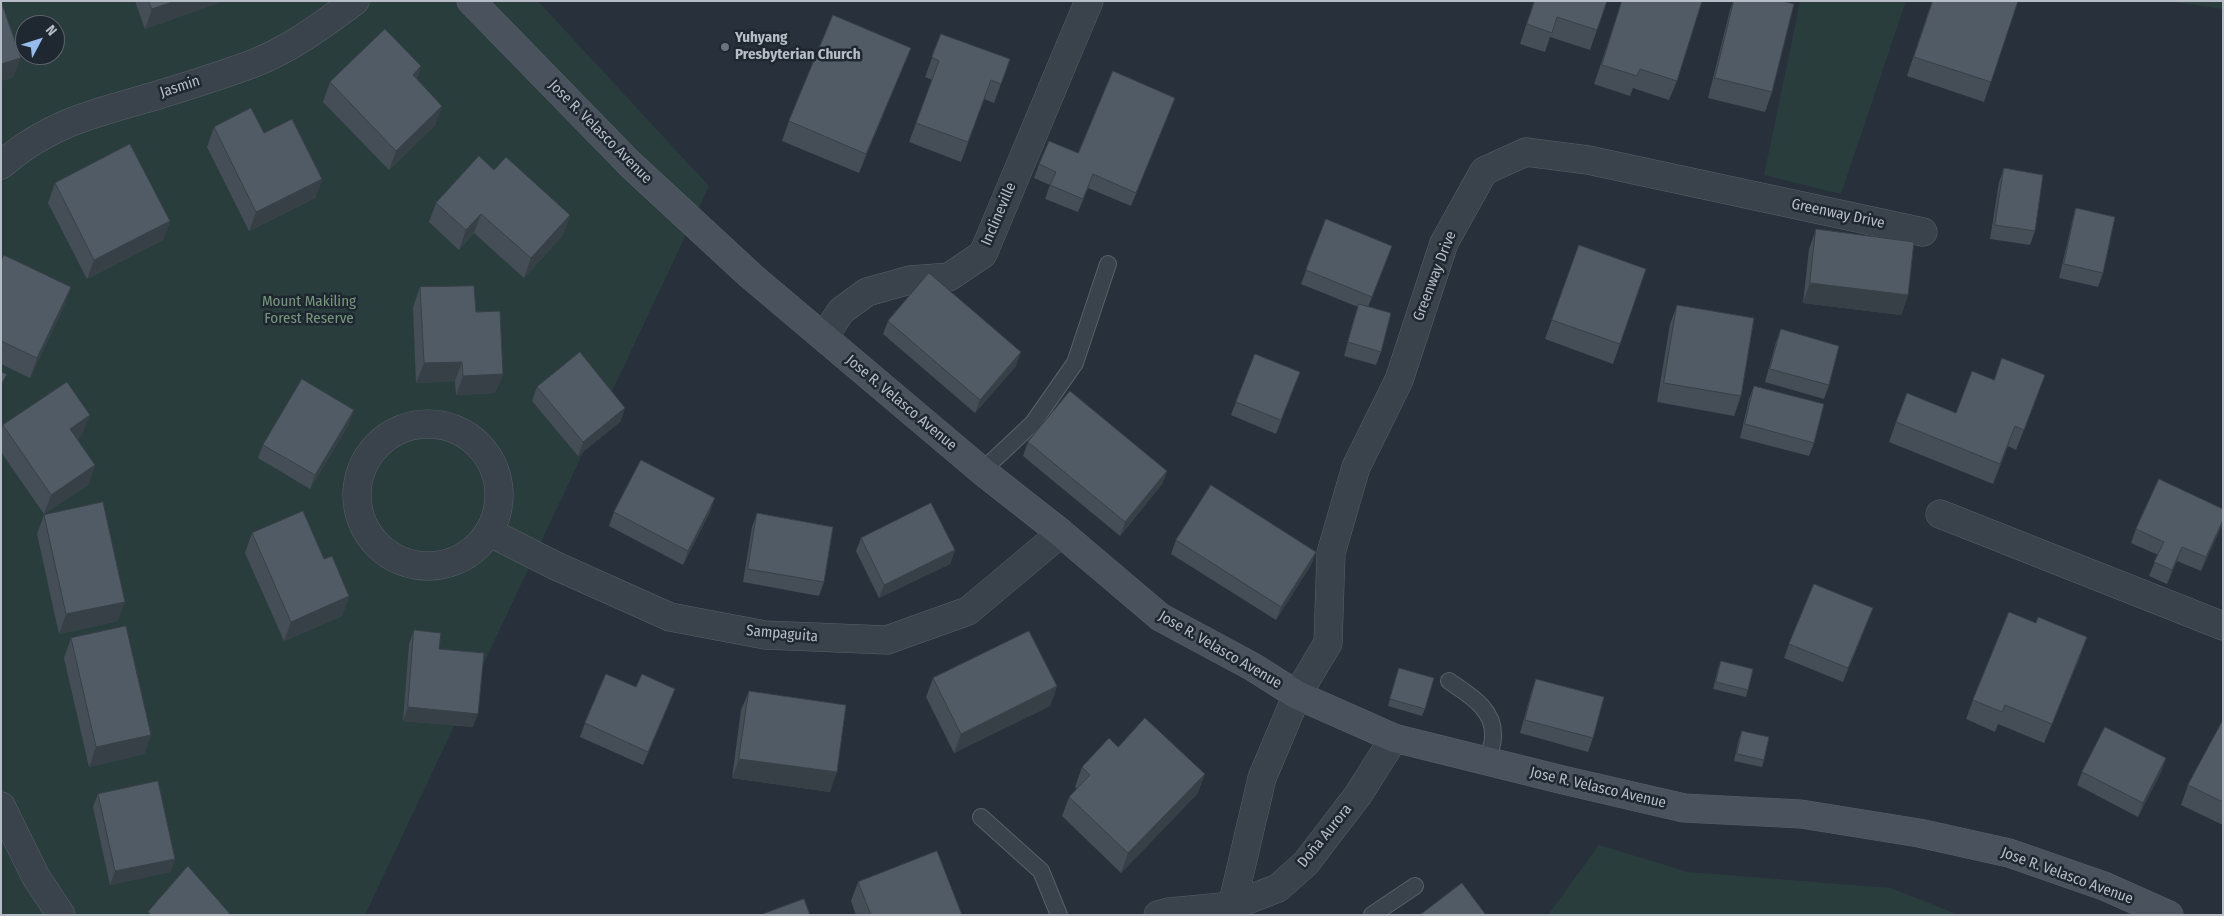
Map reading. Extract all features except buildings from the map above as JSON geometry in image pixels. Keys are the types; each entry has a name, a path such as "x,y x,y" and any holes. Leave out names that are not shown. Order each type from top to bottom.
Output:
{"main road":[{"name":"Jose R. Velasco Avenue","path":"471,1 630,164 750,276 982,472 1061,533 1160,617 1253,667 1297,694 1394,738 1684,808 1801,814 1919,833 2009,852 2104,886 2169,915"}],"street":[{"name":"Jasmin","path":"1,165 20,149 76,118 220,75 278,52 322,26 355,1"},
{"name":"Inclineville","path":"824,338 840,311 867,292 910,280 950,277 982,254 1089,1"},
{"name":"Greenway Drive","path":"1297,694 1328,644 1331,553 1356,467 1398,380 1444,243 1484,171 1526,152 1588,160 1923,232"},
{"path":"433,423 454,428 471,438 486,453 495,472 500,492 497,513 489,532 477,548 460,559 442,566 422,566 402,562 384,552 370,538 361,520 356,500 358,480 364,461 376,444 393,432 406,427 433,423"},
{"path":"1940,514 2223,626"},
{"name":"Sampaguita","path":"489,532 556,566 670,617 766,635 887,640 968,611 1061,533"},
{"path":"1232,906 1262,778 1297,694"},
{"name":"Doña Aurora","path":"1166,914 1232,906 1278,888 1306,863 1358,795 1394,738"},
{"path":"1,806 36,877 61,915"}],"lane":[{"path":"982,472 1033,423 1075,363 1108,264"},
{"path":"1449,681 1477,700 1490,716 1493,737 1488,761"},
{"path":"981,817 1042,871 1059,915"},
{"path":"1372,915 1415,886"}],"green space":[{"name":"Mount Makiling Forest Reserve","path":"1,1 538,1 709,186 365,915 1,915"},
{"path":"1798,1 1906,1 1841,194 1764,175 1800,2"},
{"path":"2167,1 2223,1 2223,9"},
{"path":"1599,845 1688,872 1891,888 1959,915 1548,915"}],"place":[{"name":"Yuhyang Presbyterian Church","path":"725,47"}]}
